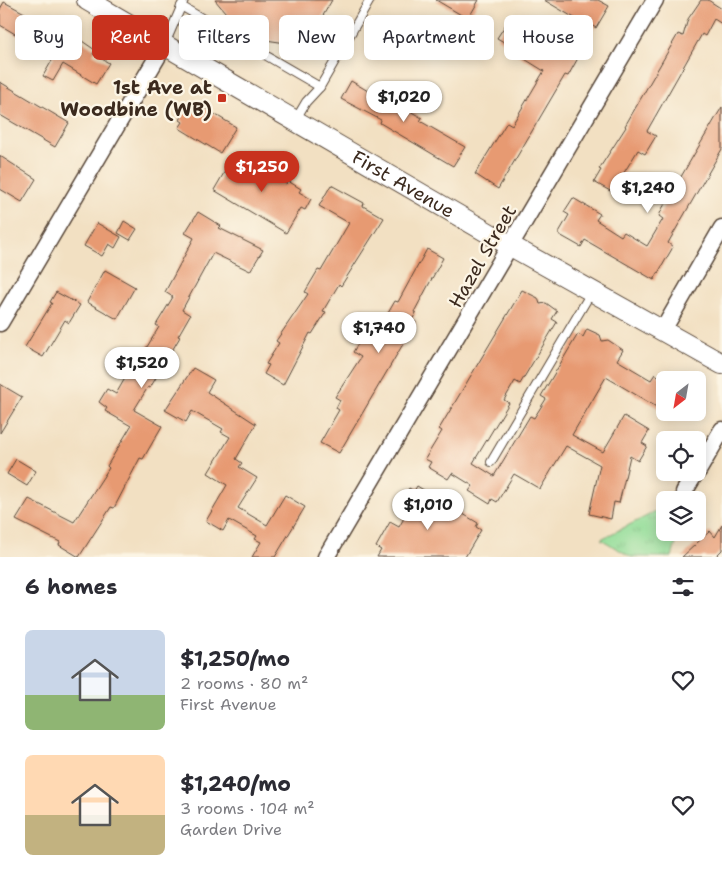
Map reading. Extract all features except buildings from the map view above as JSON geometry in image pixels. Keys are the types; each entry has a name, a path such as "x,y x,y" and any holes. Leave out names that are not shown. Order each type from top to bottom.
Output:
{"street":[{"name":"First Avenue","path":"87,0 114,15"},
{"name":"Hazel Street","path":"326,557 655,0"},
{"name":"First Avenue","path":"169,46 511,246 593,290 722,364"},
{"path":"0,321 155,60"},
{"path":"663,330 722,228"},
{"path":"706,457 722,430"}],"lane":[{"path":"296,119 320,87 370,0"},
{"path":"169,35 183,3 320,87"},
{"path":"491,462 593,290"}],"green space":[{"path":"656,512 656,541 677,541 672,557 631,557 601,539"}],"place":[{"name":"1st Ave at Woodbine (WB)","path":"222,98"}]}
